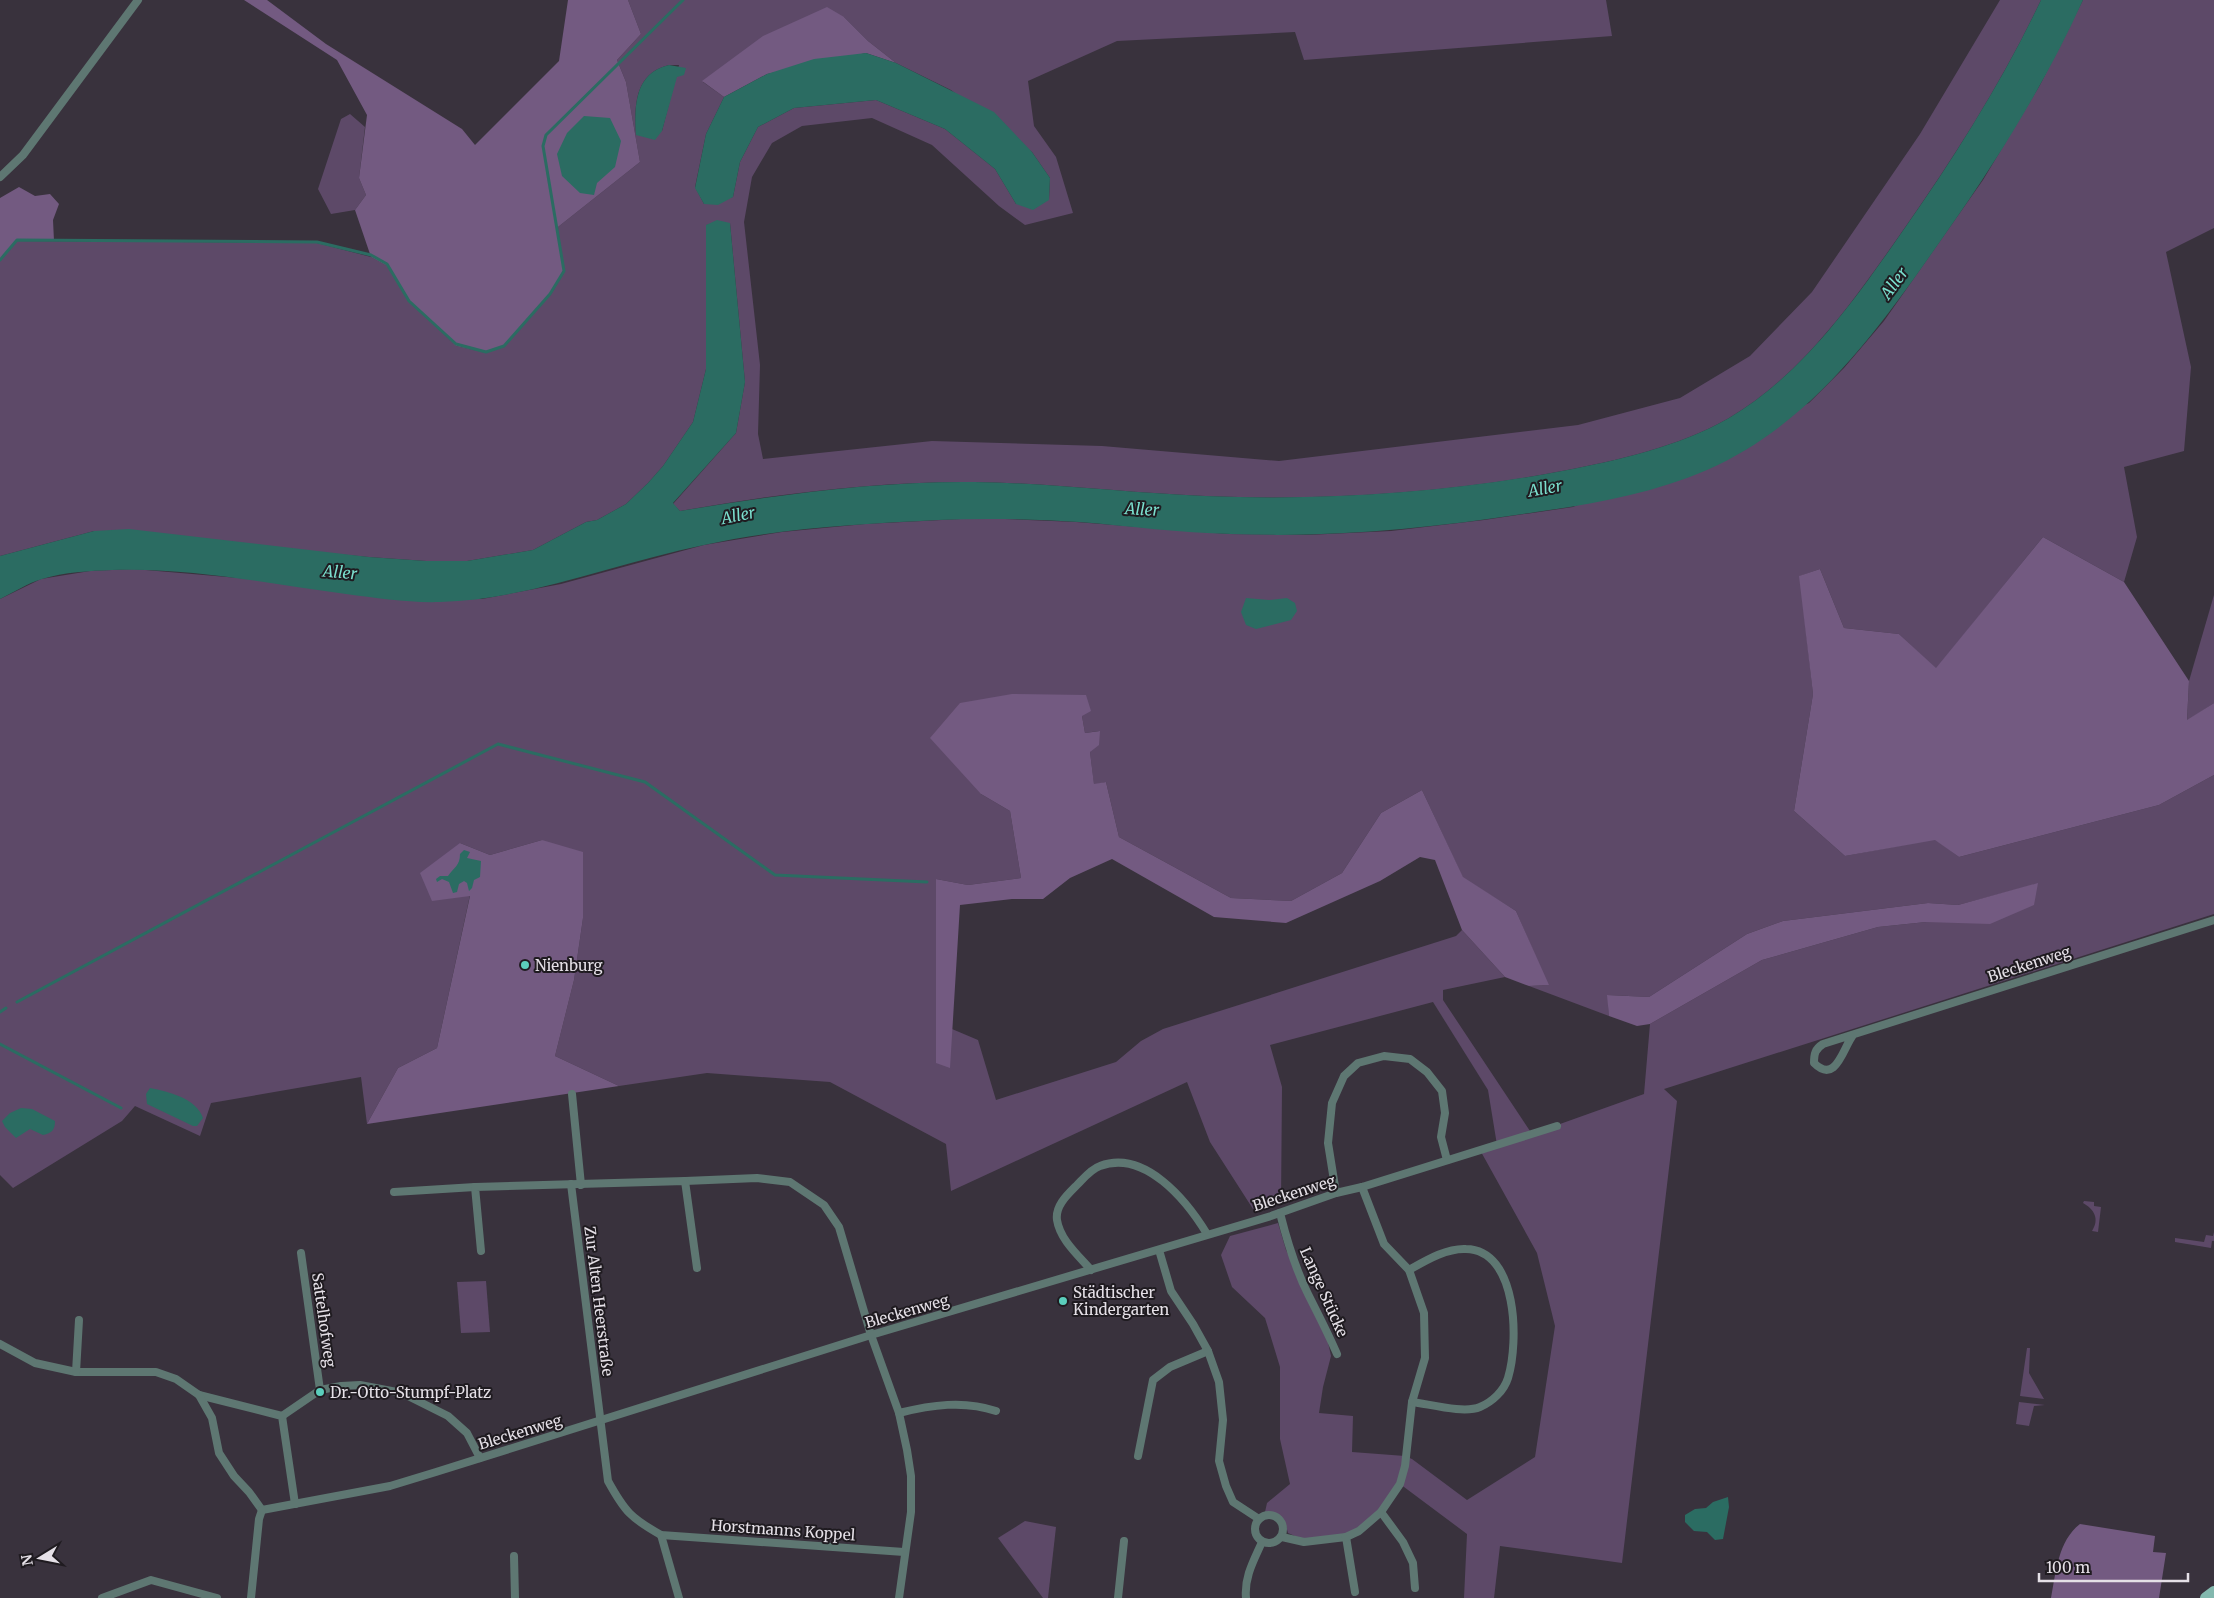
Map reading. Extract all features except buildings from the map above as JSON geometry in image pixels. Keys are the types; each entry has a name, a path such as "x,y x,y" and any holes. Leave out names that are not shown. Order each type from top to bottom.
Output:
{"main road":[{"path":"2206,1598 2214,1592"}],"street":[{"path":"0,177 23,155 138,0"},
{"name":"Bleckenweg","path":"1853,1035 1836,1066 1828,1070 1820,1069 1814,1063 1814,1046 2214,920"},
{"path":"1336,1193 1328,1144 1332,1103 1344,1076 1358,1063 1384,1056 1410,1059 1427,1072 1442,1091 1445,1113 1441,1137 1447,1160"},
{"path":"572,1094 581,1184"},
{"name":"Bleckenweg","path":"262,1510 390,1486 600,1422 871,1335 1159,1250 1280,1213 1336,1193 1362,1187 1557,1126"},
{"path":"1091,1270 1061,1235 1056,1219 1058,1207 1065,1198 1099,1166 1115,1162 1130,1163 1145,1169 1174,1191 1186,1203 1207,1234"},
{"path":"394,1192 757,1178 790,1182 824,1205 839,1227 844,1239 871,1335 899,1413 911,1476 911,1512 899,1598"},
{"path":"685,1181 696,1268"},
{"name":"Zur Alten Heerstraße","path":"571,1184 600,1422"},
{"path":"1282,1537 1304,1542 1346,1538 1359,1532 1381,1512 1400,1484 1403,1474 1412,1402 1425,1358 1424,1313 1409,1270 1384,1244 1362,1187"},
{"path":"475,1188 481,1251"},
{"name":"Lange Stücke","path":"1280,1213 1289,1249 1337,1354"},
{"path":"1409,1270 1440,1254 1466,1249 1482,1254 1496,1263 1508,1286 1512,1318 1512,1355 1508,1379 1498,1395 1479,1408 1464,1410 1412,1402"},
{"path":"1159,1250 1171,1291 1208,1351 1220,1382 1223,1420 1219,1461 1226,1486 1233,1502 1259,1519"},
{"name":"Sattelhofweg","path":"301,1253 320,1390"},
{"path":"76,1372 79,1320"},
{"path":"0,1344 35,1363 76,1372 156,1372 176,1379 199,1395 282,1416 320,1390 360,1385 402,1392 448,1416 467,1433 480,1458"},
{"path":"1138,1456 1152,1380 1170,1367 1208,1351"},
{"path":"199,1395 212,1418 219,1453 234,1476 262,1510 259,1519 251,1598"},
{"path":"899,1413 946,1405 981,1406 996,1411"},
{"path":"282,1416 295,1504"},
{"name":"Horstmanns Koppel","path":"600,1422 608,1481 623,1508 639,1523 661,1535 904,1552"},
{"path":"1381,1512 1404,1542 1413,1562 1415,1588"},
{"path":"1267,1515 1280,1520 1284,1528 1282,1537 1275,1543 1266,1544 1258,1539 1255,1531 1259,1519 1267,1515"},
{"path":"661,1535 679,1598"},
{"path":"1346,1538 1355,1592"},
{"path":"1118,1598 1124,1541"},
{"path":"1246,1598 1245,1589 1250,1567 1262,1542"},
{"path":"514,1556 515,1598"},
{"path":"102,1598 151,1580 217,1598"}],"shaded area":[{"path":"244,0 267,0 326,44 462,129 475,145 559,61 568,0 628,0 641,34 617,60 626,82 640,162 558,227 564,273 551,294 504,346 487,353 456,346 410,302 387,266 371,257 355,210 366,195 359,178 367,115 337,60"},
{"path":"628,0 1606,0 1612,36 1304,60 1295,32 1117,41 1028,81 1034,126 1056,157 1073,213 1025,225 999,206 932,145 872,118 802,126 772,143 752,177 744,222 760,365 758,434 763,459 932,441 1102,446 1279,461 1578,425 1680,398 1750,356 1812,292 1920,134 2000,0 2041,0 2011,59 1961,144 1887,253 1827,332 1781,379 1756,400 1729,418 1669,445 1626,457 1519,479 1384,494 1249,497 1176,495 1003,483 937,482 827,490 753,499 680,511 673,504 736,433 745,382 730,223 706,225 706,369 693,422 663,466 626,504 597,520 586,522 533,550 467,561 426,561 94,531 0,556 0,261 17,241 317,243 371,257 387,266 410,302 456,346 487,353 504,346 551,294 564,273 558,227 640,162 626,82 617,60 641,34","holes":["844,17 868,41 896,63 951,90 1032,152 1050,178 1049,199 1016,204 995,169 945,129 876,100 794,108 758,127 740,162 733,197 704,204 695,187 706,134 724,97 703,82","669,65 679,65 662,131 636,135 637,102 643,83 649,75"]},
{"path":"2083,0 2214,0 2214,228 2166,252 2191,367 2184,451 2124,467 2137,537 2124,582 2043,537 1936,669 1899,634 1844,628 1820,569 1800,576 1813,694 1794,811 1845,856 1935,839 1959,857 2159,805 2214,775 2214,914 1664,1089 1677,1101 1622,1563 1500,1546 1494,1598 1464,1598 1467,1534 1400,1484 1381,1512 1346,1536 1304,1540 1288,1533 1285,1524 1278,1515 1265,1512 1267,1503 1290,1484 1280,1439 1280,1367 1265,1318 1232,1287 1221,1255 1230,1236 1278,1223 1286,1250 1324,1324 1331,1356 1319,1413 1353,1416 1352,1452 1405,1456 1412,1459 1467,1500 1535,1457 1555,1326 1537,1253 1480,1150 1497,1145 1488,1090 1433,1002 1270,1045 1282,1087 1281,1203 1253,1209 1210,1142 1187,1082 951,1191 946,1144 830,1082 707,1073 619,1086 555,1056 574,980 583,918 542,840 490,855 460,843 470,895 437,1048 398,1068 367,1124 361,1077 211,1103 200,1136 135,1106 122,1121 13,1188 0,1175 0,599 41,579 90,571 134,569 482,599 561,584 704,545 782,532 865,524 980,518 1076,522 1227,534 1307,535 1391,531 1573,507 1809,403 1844,368 1884,321 1983,180 2040,85","holes":["1086,695 1082,716 1085,733 1099,731 1090,752 1094,785 1106,782 1119,837 1231,898 1291,901 1342,873 1381,813 1422,790 1463,878 1516,911 1548,985 1529,986 1609,1016 1608,995 1649,997 1747,934 1783,921 1928,903 1958,905 2037,884 1926,922 1878,927 1762,960 1650,1024 1644,1094 1532,1134 1443,1000 1443,990 1505,977 1462,930 1456,936 1163,1029 1141,1041 1116,1062 996,1100 978,1040 952,1029 936,879 968,885 1021,878 1010,811 981,794"]},
{"path":"827,7 844,17 868,41 896,63 866,53 767,74 724,97 702,81 763,36"},
{"path":"350,114 365,127 359,178 366,195 355,210 331,214 318,189 341,119"},
{"path":"19,187 35,196 50,194 59,204 53,220 54,241 17,241 0,261 0,198"},
{"path":"2043,537 2124,582 2189,681 2187,720 2214,703 2214,775 2159,805 1959,857 1935,840 1845,856 1794,811 1813,694 1799,576 1820,569 1844,628 1899,634 1936,668"},
{"path":"2214,595 2214,703 2187,721 2189,681"},
{"path":"1012,694 1086,695 1091,711 1082,716 1085,733 1100,731 1099,745 1090,752 1094,784 1106,782 1119,837 1231,898 1291,901 1342,873 1381,813 1422,790 1463,877 1516,911 1549,985 1529,986 1505,977 1462,930 1435,860 1420,857 1380,881 1286,923 1214,917 1112,859 1070,878 1043,899 1012,899 960,905 950,1068 936,1063 936,879 968,885 1021,878 1010,811 981,794 930,738 960,703"},
{"path":"542,840 583,852 583,918 574,980 555,1056 619,1086 367,1124 398,1068 437,1048 470,896 432,901 420,873 460,843 490,855"},
{"path":"2038,883 2034,905 1990,924 1926,922 1878,927 1762,960 1650,1024 1637,1026 1609,1016 1607,995 1649,997 1747,934 1783,921 1928,903 1958,905"},
{"path":"2084,1201 2094,1202 2094,1206 2101,1207 2098,1232 2092,1231 2096,1218 2093,1211 2083,1203"},
{"path":"2214,1232 2214,1241 2212,1241 2211,1248 2175,1242 2175,1238 2204,1242 2206,1235 2213,1236"},
{"path":"486,1281 490,1332 461,1333 457,1282"},
{"path":"2027,1348 2030,1348 2029,1373 2044,1399 2020,1396"},
{"path":"2019,1402 2045,1405 2034,1406 2029,1426 2016,1424"},
{"path":"1025,1521 1056,1527 1048,1598 1043,1598 998,1538"},
{"path":"2080,1524 2155,1536 2153,1552 2166,1553 2159,1598 2051,1598 2062,1548"}],"water":[{"name":"Aller","path":"2041,0 2083,0 2069,31 2020,120 1965,205 1896,303 1842,369 1813,399 1780,426 1745,450 1707,470 1666,485 1623,497 1558,509 1460,523 1346,533 1270,535 1212,533 1079,522 1008,519 938,520 820,528 733,539 671,552 573,579 508,594 440,602 393,600 229,577 141,570 77,572 59,575 32,583 0,599 0,556 94,531 129,529 369,557 426,561 467,561 533,550 586,522 597,520 626,504 648,483 663,466 693,422 706,369 706,225 717,220 730,223 745,382 736,433 673,503 680,511 826,490 937,482 1003,483 1176,495 1249,497 1384,494 1518,479 1583,467 1669,445 1710,428 1729,418 1755,400 1780,380 1825,335 1884,258 1959,148 1994,90"},
{"path":"866,53 896,63 994,112 1032,152 1050,178 1049,200 1033,210 1016,204 995,169 945,129 876,100 794,108 758,127 740,162 733,197 718,205 704,204 695,188 706,134 724,97 767,74 814,59"},
{"path":"669,65 686,68 684,75 677,77 662,131 655,140 636,135 637,102 643,83 649,75"},
{"path":"584,116 610,118 621,141 615,167 597,183 594,195 580,193 562,176 557,154 567,133"},
{"path":"1246,598 1269,600 1287,598 1295,603 1297,611 1291,620 1256,629 1246,625 1241,612"},
{"path":"464,850 470,852 467,858 481,861 480,877 474,880 469,891 467,883 464,881 459,884 457,892 453,893 449,882 442,879 437,882 436,879 440,876 448,876 458,864 460,854"},
{"path":"150,1088 181,1097 194,1105 203,1118 197,1126 193,1126 147,1104 146,1094"},
{"path":"21,1108 32,1109 55,1121 52,1131 43,1135 30,1129 16,1138 2,1121 10,1113"},
{"path":"1728,1497 1729,1507 1723,1539 1715,1540 1707,1532 1694,1531 1685,1522 1685,1515 1695,1509 1706,1508 1713,1502"}],"waterway":[{"path":"0,260 17,240 317,242 371,255 387,264 409,301 456,344 486,352 504,346 550,294 564,271 543,146 546,135 683,0"},
{"path":"17,1002 498,744 645,782 775,875 927,882"},
{"path":"0,1012 6,1008"},
{"path":"0,1044 121,1108"}],"place":[{"name":"Nienburg","path":"525,965"},
{"name":"Städtischer Kindergarten","path":"1063,1301"},
{"name":"Dr.-Otto-Stumpf-Platz","path":"320,1392"}]}
